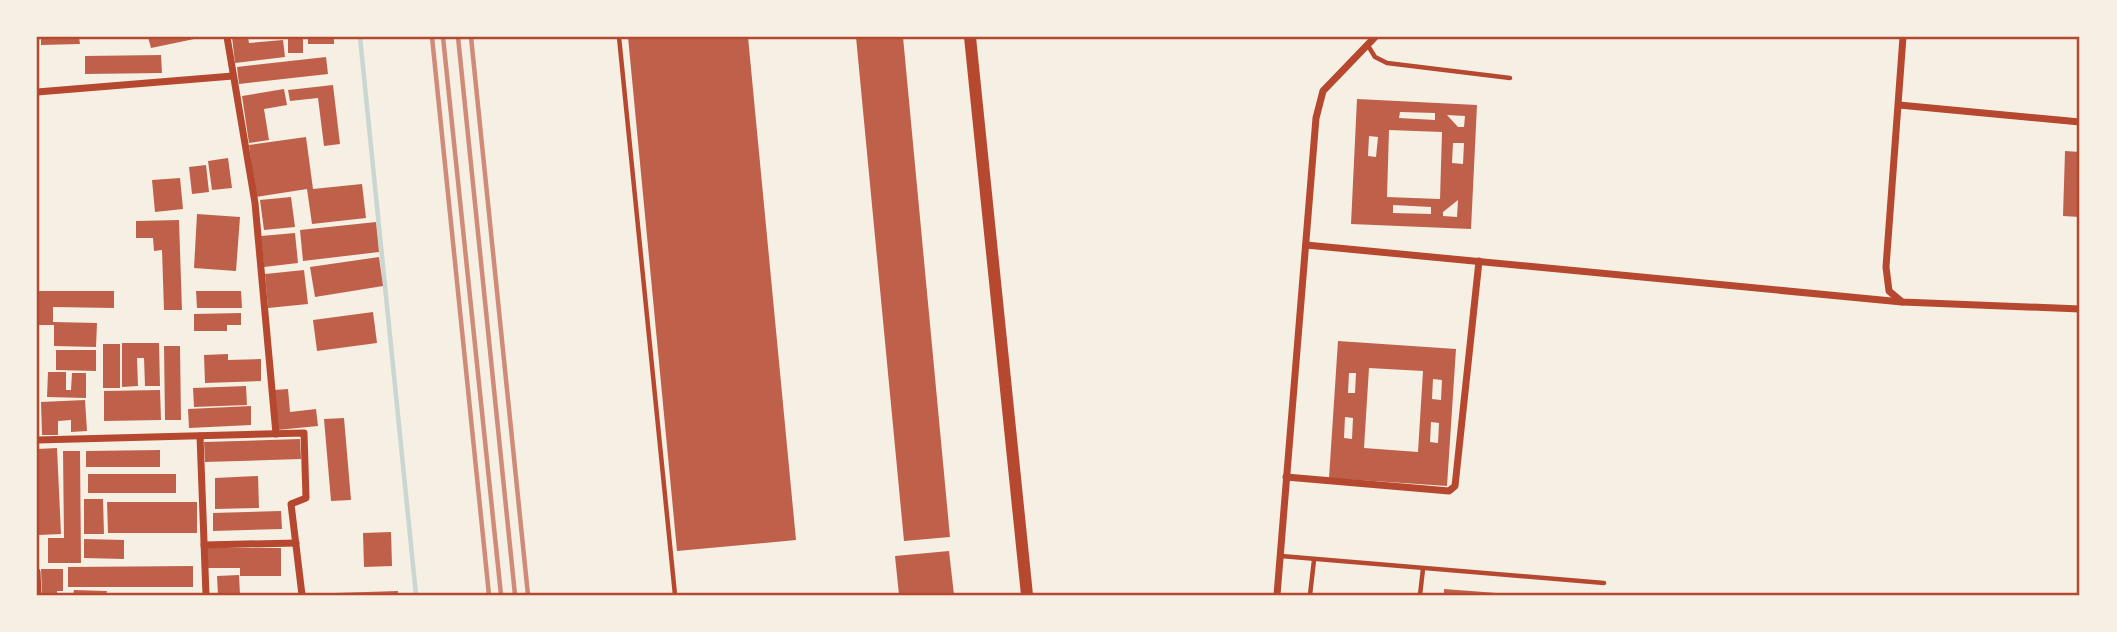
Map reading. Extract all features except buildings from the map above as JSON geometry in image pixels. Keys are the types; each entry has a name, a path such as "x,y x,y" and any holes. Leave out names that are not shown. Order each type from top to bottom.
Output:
{"street":[{"path":"227,37 255,204 276,434"},
{"path":"970,37 1027,595"},
{"path":"1277,595 1316,118 1323,91 1375,37"},
{"path":"1902,302 1889,291 1886,280 1903,37"},
{"path":"37,92 233,76"},
{"path":"1899,105 2080,122"},
{"path":"1306,245 1902,302 2080,309"},
{"path":"1286,477 1449,491 1455,486 1479,261"},
{"path":"37,440 304,433 306,498 291,504 302,595"},
{"path":"200,436 206,595"},
{"path":"204,545 296,543"},
{"path":"37,572 38,595"}],"lane":[{"path":"619,37 675,595"},
{"path":"1367,43 1375,57 1387,63 1510,78"},
{"path":"1279,556 1604,583"},
{"path":"1310,595 1314,560"},
{"path":"1420,595 1423,569"}],"waterway":[{"path":"360,37 416,595"}],"railway":[{"path":"432,37 489,595"},
{"path":"443,37 501,595"},
{"path":"458,37 515,595"},
{"path":"471,37 528,595"}]}
